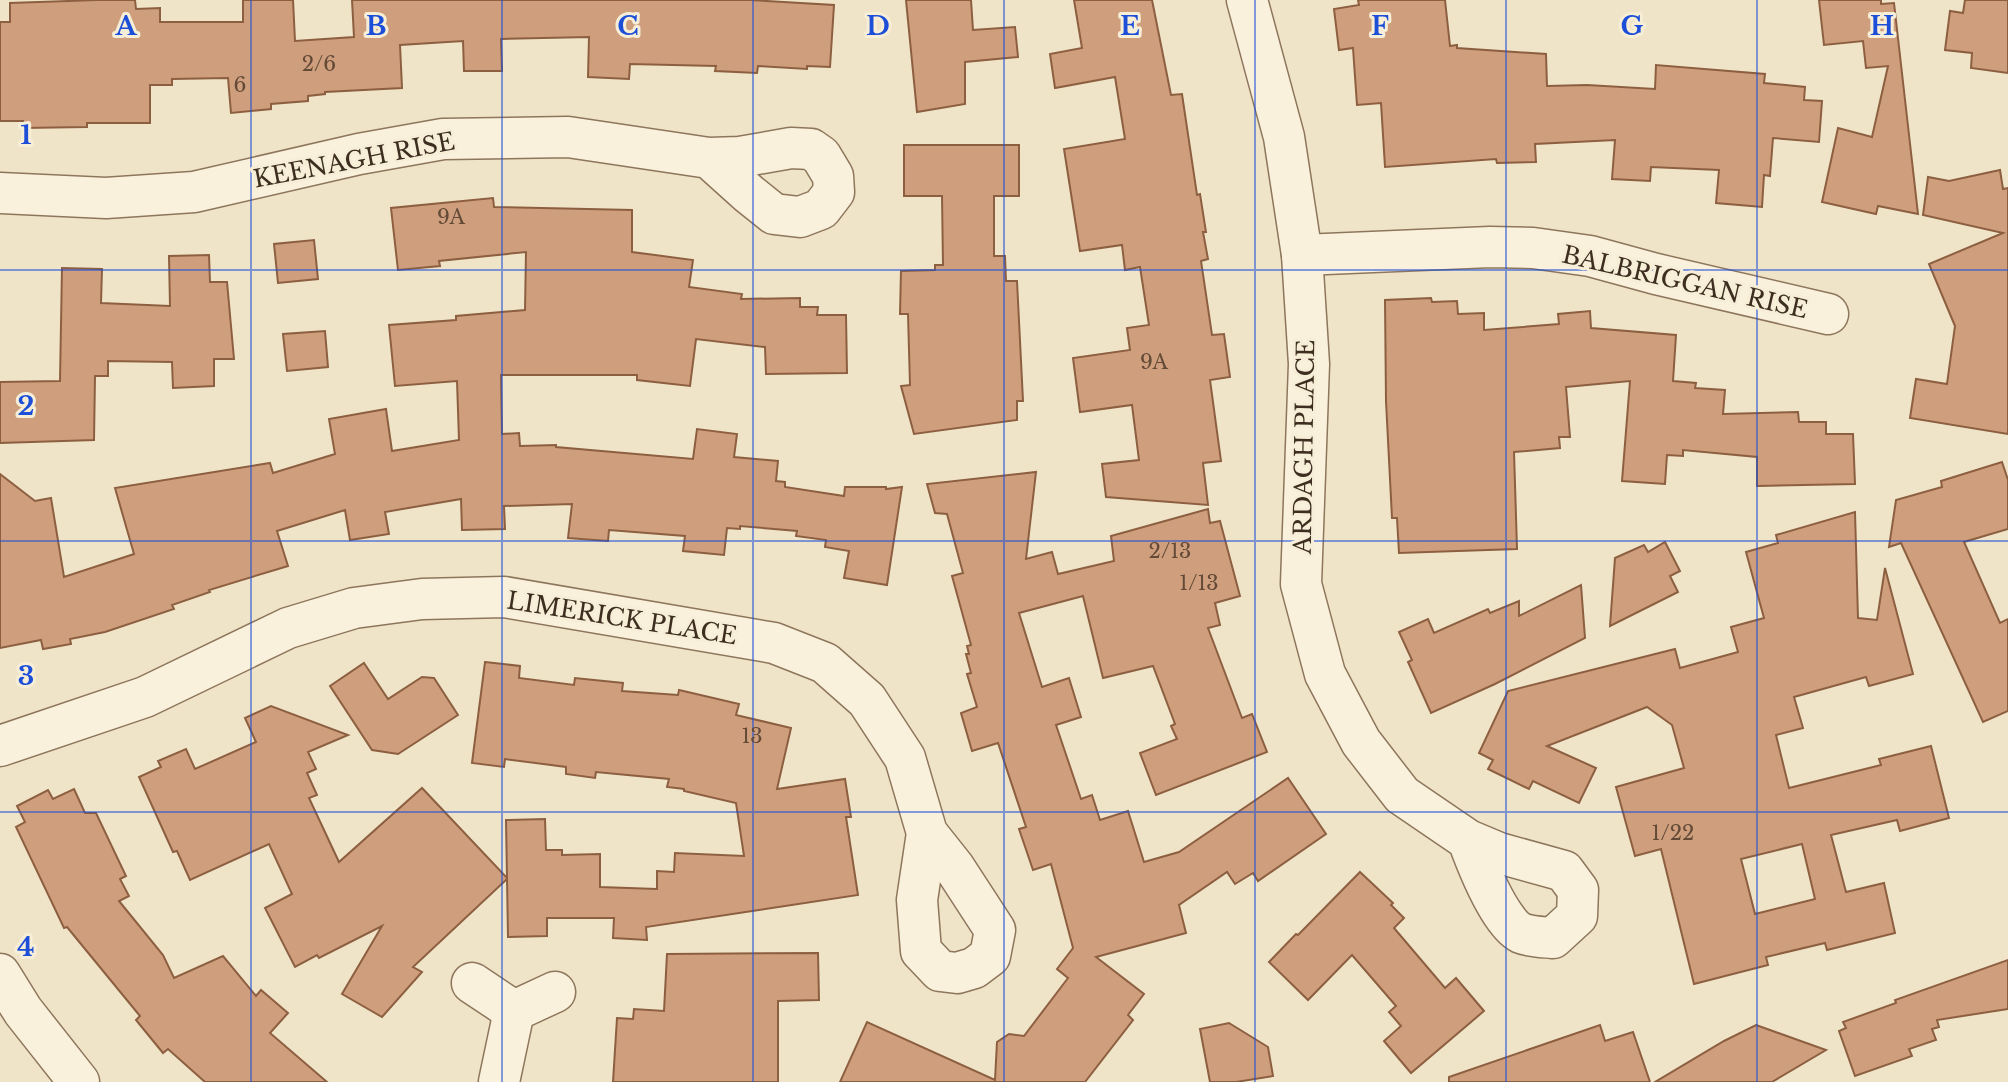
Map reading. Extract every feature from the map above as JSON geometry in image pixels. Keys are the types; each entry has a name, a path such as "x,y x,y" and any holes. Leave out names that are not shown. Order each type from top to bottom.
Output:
{"street":[{"name":"ARDAGH PLACE","path":"1247,0 1284,137 1302,255 1309,364 1301,584 1325,674 1361,742 1402,795 1468,840"},
{"name":"KEENAGH RISE","path":"0,193 106,198 194,192 359,154 443,139 568,137 709,158"},
{"name":"BALBRIGGAN RISE","path":"1302,255 1533,248 1590,256 1828,314"},
{"name":"LIMERICK PLACE","path":"0,746 145,697 288,628 354,608 422,599 504,597 774,643 825,663 867,700 905,758 927,833"},
{"path":"0,974 23,1011 79,1082"},
{"path":"472,983 514,1011"},
{"path":"514,1011 555,992"},
{"path":"499,1082 514,1011"}],"building":[{"path":"135,0 136,9 160,8 160,22 243,22 243,0 293,0 295,41 354,37 352,0 750,0 834,5 830,67 758,66 757,73 715,71 716,66 630,64 629,79 588,77 589,37 501,39 502,71 464,71 463,41 400,45 402,88 325,92 308,96 308,101 271,104 271,109 231,113 228,78 172,79 172,85 150,85 150,123 87,123 87,127 23,128 23,121 0,121 0,22 10,22 10,3"},
{"path":"906,0 971,0 973,30 1015,27 1018,57 965,62 965,104 917,112"},
{"path":"1074,0 1152,0 1171,95 1182,94 1197,195 1200,194 1206,232 1203,232 1208,259 1201,261 1212,335 1224,334 1230,377 1210,380 1221,461 1203,463 1208,505 1106,497 1102,464 1139,460 1132,405 1080,412 1073,358 1130,350 1127,328 1149,325 1140,267 1125,270 1122,245 1080,251 1064,149 1125,139 1115,77 1055,88 1050,54 1082,48"},
{"path":"1358,0 1445,0 1450,46 1546,54 1547,86 1655,89 1656,65 1765,74 1764,83 1805,87 1804,100 1822,101 1819,142 1773,138 1770,176 1764,175 1762,207 1716,203 1719,170 1651,167 1650,181 1612,179 1615,140 1535,144 1536,162 1497,163 1496,159 1385,167 1381,103 1357,105 1353,48 1339,50 1334,9 1359,5"},
{"path":"1819,0 1881,0 1881,4 1894,3 1918,214 1878,206 1876,214 1822,202 1838,128 1872,137 1888,66 1866,68 1863,41 1824,45"},
{"path":"1965,0 2008,0 2008,73 1971,68 1972,53 1945,50 1950,11 1963,13"},
{"path":"904,145 1019,145 1019,196 994,196 994,256 1005,256 1006,281 1017,281 1023,401 1017,401 1017,420 914,434 901,386 910,385 908,314 900,314 901,271 935,270 935,265 943,265 942,196 904,196"},
{"path":"2000,170 2003,189 2008,188 2008,434 1910,418 1916,379 1947,384 1955,326 1929,264 2003,233 1923,215 1928,177 1949,181"},
{"path":"493,198 494,207 632,210 632,252 693,260 689,287 742,294 741,299 800,298 800,307 818,307 817,315 846,315 847,373 766,374 765,347 696,339 690,386 637,380 637,375 501,375 502,434 519,433 520,446 556,445 693,459 697,429 737,434 734,457 778,461 776,481 785,482 785,487 844,496 845,487 902,487 887,585 844,578 849,551 825,547 826,540 796,536 797,531 740,526 740,529 727,528 724,555 683,551 685,536 609,530 608,541 568,538 572,504 504,506 505,529 462,530 461,499 385,512 389,534 350,540 345,510 277,531 288,566 209,590 172,605 174,609 105,632 70,639 71,644 43,649 41,640 0,648 0,474 35,501 51,498 64,577 134,554 115,488 270,463 273,473 335,454 329,419 386,409 392,451 459,440 457,381 395,386 389,325 525,310 526,252 439,261 440,266 398,270 391,208"},
{"path":"314,240 318,279 278,283 274,244"},
{"path":"209,255 210,282 227,282 234,359 214,359 214,386 173,388 172,362 108,361 108,376 95,376 94,440 0,443 0,382 60,381 62,268 102,269 101,303 170,306 169,256"},
{"path":"1431,298 1432,302 1457,301 1458,314 1484,313 1484,330 1559,324 1558,314 1590,311 1591,328 1676,335 1673,381 1696,383 1695,388 1725,390 1723,414 1798,412 1799,422 1826,422 1826,434 1853,434 1855,484 1757,486 1757,457 1683,450 1683,456 1667,455 1665,484 1622,481 1630,381 1566,387 1570,437 1559,437 1560,448 1514,452 1517,549 1399,553 1397,518 1392,518 1385,300"},
{"path":"325,331 328,367 287,371 283,334"},
{"path":"2002,462 2008,480 2008,529 1964,542 2000,623 2008,619 2008,711 1983,722 1901,543 1889,547 1896,500 1942,487 1941,481"},
{"path":"1036,472 1026,559 1052,552 1058,574 1114,561 1111,536 1208,509 1210,523 1220,521 1240,596 1215,603 1220,625 1208,628 1242,718 1252,714 1267,752 1156,795 1140,753 1177,739 1171,726 1175,724 1153,666 1103,678 1083,596 1019,613 1042,687 1069,678 1081,717 1056,725 1081,799 1092,795 1100,820 1128,811 1144,862 1179,852 1288,778 1326,834 1258,881 1253,873 1235,884 1227,872 1179,905 1186,933 1096,957 1144,994 1128,1015 1133,1020 1085,1082 840,1082 867,1022 995,1080 997,1042 1009,1034 1024,1036 1068,978 1057,969 1073,948 1051,864 1033,870 1019,829 1026,827 998,743 972,751 961,713 977,707 967,674 971,673 967,646 971,645 952,576 963,573 947,514 935,513 927,484"},
{"path":"1855,512 1858,618 1877,620 1885,568 1913,674 1869,686 1866,677 1794,697 1803,728 1776,735 1789,788 1881,765 1879,759 1931,746 1949,818 1900,831 1897,820 1831,835 1846,892 1884,883 1895,933 1827,950 1825,943 1766,957 1768,965 1694,984 1661,849 1635,856 1616,787 1684,768 1672,725 1647,707 1547,746 1596,768 1579,803 1533,781 1529,789 1488,769 1493,760 1479,753 1508,691 1675,649 1680,668 1738,652 1731,627 1764,618 1746,552 1778,543 1776,535","holes":["1802,844 1815,899 1755,914 1741,859"]},
{"path":"1665,542 1680,571 1670,576 1678,592 1610,626 1615,558 1644,545 1648,552"},
{"path":"1581,585 1585,638 1431,713 1408,662 1412,660 1399,632 1428,619 1434,633 1488,609 1490,613 1519,601 1519,616"},
{"path":"485,662 520,666 519,678 574,685 575,678 623,683 622,691 678,695 679,690 739,704 736,715 791,728 777,789 845,779 851,817 846,817 858,895 646,927 647,940 613,938 614,918 547,918 547,936 508,937 507,879 413,967 422,972 382,1017 342,994 382,926 295,967 265,908 292,894 269,844 190,880 177,851 173,852 139,777 161,767 158,761 186,749 195,769 256,742 245,718 271,706 348,735 308,752 316,769 307,773 317,795 309,798 339,862 422,788 507,878 506,820 545,819 546,850 562,850 562,855 600,854 600,887 657,889 657,871 674,872 675,853 744,856 736,803 667,787 669,779 596,772 595,778 566,774 566,767 505,759 504,767 472,763"},
{"path":"364,663 388,699 422,677 434,678 458,715 398,754 372,750 330,686"},
{"path":"74,789 85,813 96,813 126,876 120,879 129,896 119,901 163,955 174,978 223,956 256,996 261,990 288,1013 270,1033 327,1082 205,1082 168,1049 163,1053 136,1020 140,1016 67,927 64,928 16,827 25,822 17,806 48,790 53,799"},
{"path":"1360,872 1393,903 1391,905 1404,918 1394,928 1445,988 1456,978 1484,1011 1411,1073 1384,1041 1401,1026 1389,1012 1396,1006 1352,955 1308,1000 1269,962"},
{"path":"818,953 819,1000 778,1001 778,1082 613,1082 617,1018 633,1019 634,1009 664,1011 667,954"},
{"path":"2008,960 2008,1009 1937,1020 1939,1027 1932,1029 1936,1040 1909,1049 1912,1056 1855,1076 1839,1031 1846,1028 1843,1022"},
{"path":"1229,1023 1268,1047 1273,1076 1236,1082 1210,1082 1200,1029"},
{"path":"1600,1025 1605,1041 1633,1032 1650,1082 1449,1082 1449,1077"},
{"path":"1756,1025 1826,1050 1772,1082 1655,1082 1724,1041"}]}
